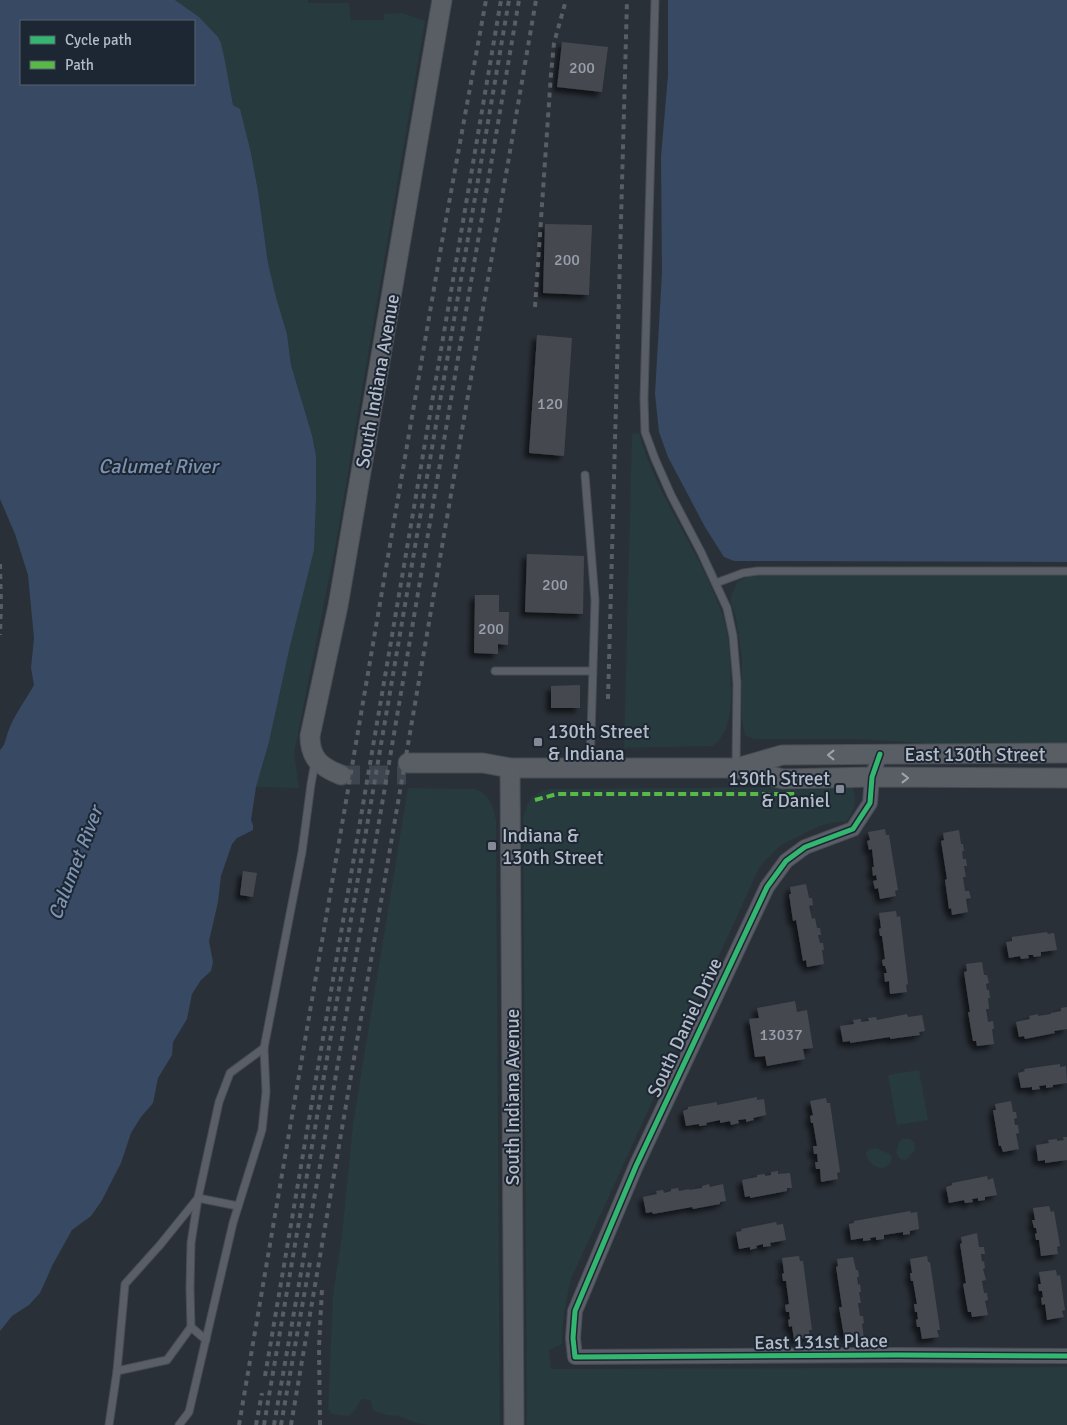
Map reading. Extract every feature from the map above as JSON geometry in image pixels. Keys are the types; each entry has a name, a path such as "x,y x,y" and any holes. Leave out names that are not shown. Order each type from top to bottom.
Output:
{"main road":[{"name":"South Indiana Avenue","path":"316,759 310,746 310,736 340,598 442,0"},
{"name":"East 130th Street","path":"736,768 782,755 1067,753"},
{"path":"316,759 325,769 342,769"},
{"name":"South Indiana Avenue","path":"510,768 514,1425"},
{"name":"East 130th Street","path":"407,769 483,775 510,768 736,768 783,779 872,777 1067,778"}],"street":[{"name":"South Daniel Drive","path":"575,1358 573,1338 575,1311 636,1166 767,886 786,861 805,848 853,829 870,803 872,777 880,754"},
{"name":"East 131st Place","path":"575,1358 888,1355 1067,1356"}],"lane":[{"path":"655,0 644,400 645,432 670,495 727,608 733,636 737,683 736,768"},
{"path":"585,476 595,600 590,768"},
{"path":"716,583 743,573 758,572 1067,571"},
{"path":"495,671 592,671"},
{"path":"179,1425 189,1412 233,1223 262,1130 266,1092 264,1048 302,852 316,759"},
{"path":"117,1371 167,1360 191,1327 192,1243 198,1198 219,1102 230,1073 264,1048"},
{"path":"198,1198 238,1206"},
{"path":"109,1425 117,1371 125,1284 198,1198"},
{"path":"191,1327 206,1340"}],"green space":[{"path":"175,0 308,0 308,3 349,3 351,20 384,20 384,14 402,13 425,21 336,543 294,753 299,788 256,787 269,742 290,646 316,498 316,456 312,435 291,365 287,334 268,263 251,153 233,105 221,43"},
{"path":"639,433 657,481 704,571 726,626 729,644 731,705 723,734 713,746 624,748 632,434"},
{"path":"751,575 1067,575 1067,746 974,746 855,739 754,739 745,735 742,720 742,657 736,618 730,599 737,582"},
{"path":"408,788 475,789 484,794 490,801 496,820 500,1425 429,1425 416,1423 399,1416 374,1411 370,1400 363,1399 349,1416 332,1414 328,1409 333,1296 342,1234 353,1124"},
{"path":"853,788 855,802 853,810 846,822 819,826 780,846 760,866 571,1279 565,1311 562,1344 549,1350 551,1369 1067,1367 1067,1425 527,1425 523,819 528,803 537,794 548,789"},
{"path":"919,1070 928,1120 897,1125 888,1075"},
{"path":"903,1139 910,1139 914,1142 915,1150 907,1159 902,1160 896,1152 899,1142"},
{"path":"876,1148 890,1154 892,1158 890,1163 882,1168 874,1166 866,1153 870,1149"}],"water":[{"name":"Calumet River","path":"0,0 175,0 199,17 218,37 225,61 233,105 240,109 258,191 268,263 287,334 291,365 312,435 316,456 314,550 269,742 256,787 251,820 253,830 237,838 232,844 221,876 218,902 209,941 213,962 211,971 201,980 192,994 187,1019 173,1042 172,1055 158,1078 153,1103 131,1133 121,1163 101,1202 91,1216 72,1230 53,1264 40,1293 29,1305 12,1316 0,1331 0,750 13,720 34,685 31,668 34,638 28,575 15,534 0,499"},
{"path":"668,0 1067,0 1067,562 734,561 724,557 705,527 668,457 659,432 655,394 662,273 661,157 668,75"}],"building":[{"path":"562,42 608,47 602,92 557,87"},
{"path":"545,224 592,225 589,295 543,293"},
{"path":"537,335 572,338 564,456 529,453"},
{"path":"527,554 584,556 583,614 525,612"},
{"path":"475,595 499,595 499,612 509,612 508,645 498,644 498,654 474,653"},
{"path":"580,685 580,708 551,708 551,686"},
{"path":"885,829 886,835 889,835 898,890 895,891 896,896 880,899 878,888 875,889 873,881 877,880 876,875 873,876 872,849 869,850 867,841 870,840 868,832"},
{"path":"959,830 964,851 962,851 963,859 966,859 967,866 964,866 966,877 963,877 965,891 969,891 971,898 966,899 968,912 952,915 951,908 949,909 945,880 947,879 941,841 944,840 943,833"},
{"path":"243,871 257,873 253,897 240,895"},
{"path":"806,884 809,898 812,898 813,905 809,906 812,919 815,918 817,928 820,928 821,935 818,935 820,943 823,943 824,950 822,950 824,964 807,967 806,960 803,961 796,920 793,921 789,894 791,894 790,887"},
{"path":"896,911 897,917 900,916 908,984 906,985 907,992 890,994 889,981 885,982 884,973 887,973 882,960 885,959 882,936 880,936 879,929 881,928 879,913"},
{"path":"1047,932 1048,934 1054,933 1057,950 1041,952 1041,956 1034,957 1033,955 1028,955 1029,958 1021,959 1020,956 1009,958 1006,942 1012,941 1012,937"},
{"path":"982,962 984,975 987,975 989,983 986,984 990,998 988,998 989,1009 986,1009 988,1022 993,1021 994,1044 977,1046 976,1041 973,1041 964,972 967,971 966,964"},
{"path":"795,1001 797,1012 807,1010 813,1048 803,1049 805,1059 767,1066 765,1056 755,1057 749,1019 759,1018 757,1008"},
{"path":"1067,1007 1067,1029 1025,1039 1024,1036 1019,1037 1016,1022 1030,1019 1029,1016 1051,1014"},
{"path":"907,1014 908,1017 922,1015 925,1031 919,1032 920,1035 850,1043 850,1041 843,1042 840,1026 854,1024 853,1020 861,1019 861,1022 869,1021 868,1018 876,1017 877,1020"},
{"path":"1060,1064 1060,1067 1066,1066 1067,1083 1046,1088 1046,1085 1039,1086 1040,1089 1032,1090 1032,1087 1021,1088 1018,1073 1025,1071 1024,1069"},
{"path":"757,1097 757,1100 764,1099 766,1115 753,1118 754,1120 746,1122 746,1119 738,1120 739,1123 731,1125 730,1121 720,1123 720,1120 706,1123 707,1125 686,1126 683,1111 688,1109 688,1107 717,1102 717,1105"},
{"path":"826,1098 827,1103 830,1103 840,1172 837,1173 838,1179 821,1182 820,1169 816,1169 815,1162 818,1162 813,1146 817,1146 813,1123 811,1123 810,1116 813,1115 810,1101"},
{"path":"1011,1101 1013,1112 1016,1112 1017,1118 1014,1119 1015,1125 1018,1125 1019,1133 1016,1134 1019,1149 1003,1152 1001,1146 999,1146 993,1110 996,1110 995,1104"},
{"path":"1063,1137 1067,1137 1067,1160 1045,1163 1045,1160 1038,1161 1036,1145 1049,1143 1048,1140 1064,1140"},
{"path":"778,1171 778,1174 790,1173 792,1188 787,1188 787,1191 750,1198 750,1196 745,1197 742,1180 757,1177 757,1175 771,1175 771,1172"},
{"path":"987,1176 988,1180 993,1178 997,1195 985,1197 985,1200 978,1201 978,1198 972,1199 973,1202 965,1203 964,1200 949,1203 946,1187 952,1185 952,1183"},
{"path":"709,1184 710,1187 723,1184 726,1201 720,1202 720,1204 693,1209 692,1207 653,1214 652,1212 646,1213 643,1197 657,1194 656,1191 663,1190 664,1193 678,1188 679,1191 689,1190 702,1188 702,1186"},
{"path":"1049,1206 1051,1212 1054,1211 1060,1246 1057,1247 1058,1254 1041,1256 1039,1240 1036,1240 1036,1228 1034,1228 1032,1220 1035,1220 1033,1208"},
{"path":"910,1211 911,1213 917,1212 919,1229 910,1231 910,1234 903,1235 903,1232 884,1235 884,1239 876,1240 876,1237 863,1241 863,1238 851,1240 849,1224 854,1223 854,1221"},
{"path":"776,1222 777,1225 783,1224 786,1240 770,1243 771,1246 763,1247 763,1244 750,1250 750,1247 739,1249 736,1232 742,1231 741,1229"},
{"path":"977,1233 979,1247 984,1247 985,1254 981,1254 982,1262 984,1261 985,1268 983,1269 986,1280 982,1281 984,1293 987,1293 988,1300 985,1301 988,1315 972,1317 971,1312 968,1312 963,1284 966,1283 960,1244 962,1243 961,1237"},
{"path":"799,1256 800,1261 803,1261 812,1330 809,1330 810,1337 794,1340 792,1326 789,1327 789,1312 786,1312 785,1305 789,1304 786,1281 783,1281 782,1258"},
{"path":"927,1256 928,1262 930,1262 940,1330 937,1330 939,1337 922,1339 920,1327 917,1327 916,1320 918,1319 914,1304 917,1304 913,1281 911,1281 910,1259"},
{"path":"853,1257 856,1270 858,1270 858,1285 860,1284 861,1303 858,1303 860,1316 863,1316 864,1338 848,1340 847,1335 844,1336 839,1307 842,1307 836,1267 838,1266 837,1259"},
{"path":"1056,1270 1057,1276 1060,1275 1065,1310 1062,1311 1064,1317 1047,1320 1045,1304 1042,1305 1042,1291 1039,1291 1038,1284 1041,1284 1039,1272"}],"tunnel":[{"path":"341,775 406,775"}],"railway":[{"path":"239,1425 443,236 486,0"},
{"path":"265,1376 501,0"},
{"path":"264,1425 509,0"},
{"path":"274,1425 333,1092 519,0"},
{"path":"291,1425 536,0"},
{"path":"535,307 554,43 566,0"},
{"path":"608,699 627,0"},
{"path":"0,564 0,635"},
{"path":"281,1425 310,1262"},
{"path":"320,1425 319,1347 322,1288"},
{"path":"256,1425 262,1393"}],"marked path":[{"path":"535,800 557,794 798,794"}],"cycle path":[{"path":"880,754 872,777 870,803 853,829 805,847 786,861 767,887 636,1166 575,1311 573,1338 575,1357 1067,1356"}],"place":[{"name":"130th Street & Indiana","path":"538,742"},
{"name":"130th Street & Daniel","path":"840,789"},
{"name":"Indiana & 130th Street","path":"492,846"}]}
